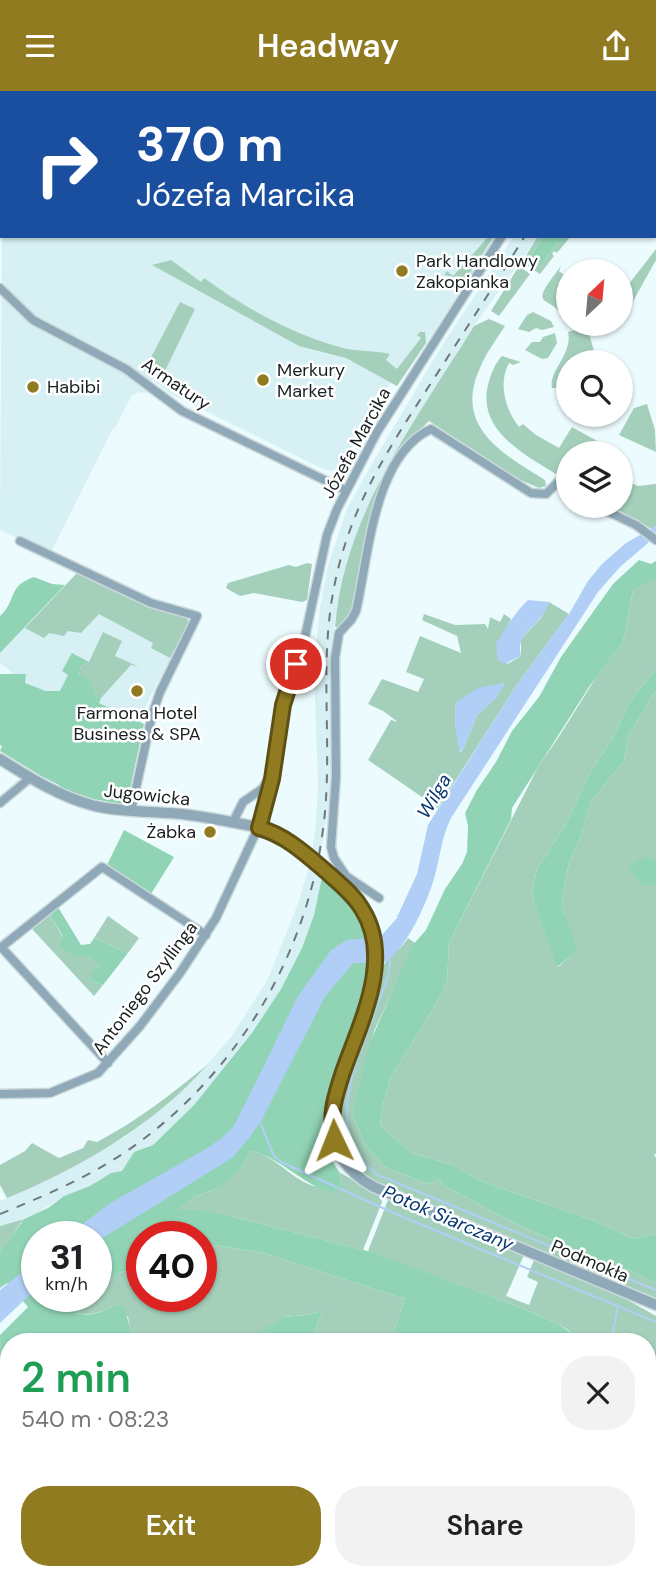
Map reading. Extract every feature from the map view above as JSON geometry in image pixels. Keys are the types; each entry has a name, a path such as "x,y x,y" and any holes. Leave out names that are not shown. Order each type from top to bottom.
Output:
{"street":[{"name":"Józefa Marcika","path":"259,828 267,802 283,705 303,646 327,535 345,490 377,432 501,238"},
{"name":"Armatury","path":"0,288 33,320 126,369 183,411 345,490"},
{"path":"379,898 342,880 331,847 336,776 333,686 337,640 341,630 356,611 379,499 402,453 409,444 431,429 531,493 546,494 556,484"},
{"path":"620,518 656,540"},
{"path":"20,541 151,603 197,616 156,704 131,811"},
{"name":"Jugowicka","path":"0,759 30,778 83,802 131,811 191,815 259,828"},
{"name":"Józefa Marcika","path":"233,822 243,802 266,784 273,771"},
{"path":"0,803 30,778"},
{"path":"257,793 267,802"},
{"name":"Podmokła","path":"259,828 273,832 293,844 342,880 362,909 373,932 374,970 369,996 331,1115 336,1147 353,1173 381,1191 656,1305"},
{"name":"Antoniego Szyllinga","path":"1,1095 62,1090 98,1073 108,1063 140,1026 206,935 235,882 259,828"},
{"path":"108,1063 1,948 102,867 206,935"}],"shaded area":[{"path":"2,238 497,238 397,386 390,383 338,469 323,469 169,393 153,380 146,393 132,395 50,554 0,530"},
{"path":"513,238 537,238 474,326 419,412 379,481 349,555 332,639 333,775 320,859 312,853 318,783 314,669 320,607 328,566 346,511 440,349"},
{"path":"78,572 154,608 187,618 189,623 146,705 129,795 127,801 122,804 104,802 60,788 96,706 60,691 46,691 25,683 0,663 0,653"},
{"path":"309,866 322,877 314,915 302,948 281,989 253,1033 194,1105 153,1145 134,1152 122,1171 111,1173 90,1186 64,1196 34,1215 0,1226 0,1201 29,1189 125,1137 194,1079 231,1037 267,981 299,901"}],"green space":[{"path":"487,238 493,238 463,284 454,277 444,275 447,271 453,276"},
{"path":"537,238 542,238 528,260 542,263 558,242 569,238 557,253 554,251 554,256 540,274 522,262"},
{"path":"542,238 567,238 558,242 542,263 531,265 528,260"},
{"path":"656,249 656,260 634,299 634,277"},
{"path":"171,260 201,282 204,278 253,310 306,336 343,348 390,354 386,360 397,369 421,338 417,335 420,332 425,332 426,343 397,386 346,358 299,346 152,265"},
{"path":"519,266 530,274 499,316 491,311"},
{"path":"556,273 556,309 542,297"},
{"path":"180,302 195,309 163,375 147,365"},
{"path":"533,312 551,321 554,327 542,330 536,328 529,332 518,329 527,315"},
{"path":"489,319 505,326 482,362 473,389 473,407 478,423 499,449 545,480 546,486 539,488 518,479 429,421 411,439 384,484 355,606 348,619 335,627 341,585 352,546 386,469 474,326"},
{"path":"555,333 557,343 548,358 542,359 525,350 532,342 540,342 543,337"},
{"path":"568,336 590,336 594,350 566,350"},
{"path":"502,356 521,362 513,365 509,363 506,371 504,387 507,404 519,427 523,424 556,446 556,474 511,444 499,432 491,418 487,403 488,385 495,365"},
{"path":"556,371 556,388 552,388 552,382"},
{"path":"647,404 655,430 656,452 619,435 623,427 633,427 634,408"},
{"path":"572,427 597,441 563,441"},
{"path":"633,484 656,484 656,526 652,529 632,518"},
{"path":"639,560 651,564 656,561 656,579 633,590 623,642 589,687 512,808 511,819 449,943 447,981 442,994 391,1077 380,1125 411,1153 453,1165 481,1181 595,1221 633,1239 650,1234 656,1236 656,1283 512,1222 443,1185 440,1179 428,1184 385,1167 366,1146 352,1114 368,1047 412,946 426,930 445,889 467,852 468,826 465,813 512,731 539,697 561,657 613,584"},
{"path":"312,564 307,600 302,602 254,593 240,596 226,588 228,583 289,565 296,567"},
{"path":"78,572 154,608 187,618 189,623 170,658 151,648 153,643 99,614 81,633 68,631 64,636 49,633 44,638 25,628"},
{"path":"34,577 52,584 65,585 0,653 0,616 9,605 16,589"},
{"path":"656,578 656,669 630,701 614,736 590,773 566,824 537,869 532,895 558,967 577,950 561,906 569,862 581,836 591,802 624,761 628,736 656,690 656,1236 650,1234 633,1239 595,1221 481,1181 453,1165 411,1153 380,1125 391,1077 442,994 447,981 449,943 538,767 597,676 623,642 633,590"},
{"path":"549,602 569,614 516,686 438,808 368,760 391,720 398,722 368,704 382,679 418,692 424,679 406,672 420,636 461,653 457,636 422,620 424,614 455,625 485,624 488,629 490,617 500,622 504,614 511,619 507,628 507,664 521,656 521,639 541,618","holes":["504,683 496,698 477,715 460,753 455,721 456,702"]},
{"path":"103,632 122,641 115,656 139,667 131,665 101,698 96,696 92,682 79,675 81,666 89,662"},
{"path":"72,653 89,662 81,666 79,674 92,682 96,696 101,698 99,703 144,724 128,798 122,804 93,799 60,788 0,751 0,674 26,674 25,683 46,691 60,691 68,675 62,671"},
{"path":"656,669 656,690 628,736 624,761 591,802 581,836 569,862 561,906 578,950 557,967 532,895 537,869 566,824 590,773 614,736 630,701"},
{"path":"124,830 174,857 151,894 107,865"},
{"path":"646,856 656,861 656,884 641,886 628,867"},
{"path":"322,877 350,901 362,919 366,937 366,984 318,1137 339,1172 342,1186 332,1193 321,1189 272,1159 252,1151 240,1169 225,1183 196,1196 177,1210 197,1210 231,1216 375,1253 514,1305 558,1324 570,1333 393,1333 405,1299 264,1253 217,1246 217,1221 126,1221 126,1271 112,1278 112,1221 23,1221 64,1196 90,1186 111,1173 122,1171 134,1152 153,1145 194,1105 252,1033 281,989 302,948 314,915"},
{"path":"58,907 81,945 90,944 94,938 128,953 103,985 89,981 94,970 100,968 89,956 74,956 60,947 63,936 50,915"},
{"path":"50,915 74,956 89,956 101,969 89,981 103,985 94,996 32,929"},
{"path":"108,916 139,938 128,953 94,938"},
{"path":"408,938 415,943 374,1031 352,1114 366,1146 385,1167 428,1184 440,1179 443,1185 512,1222 656,1283 656,1298 378,1183 357,1167 345,1148 339,1128 344,1085 370,1012 380,972"},
{"path":"207,1065 164,1107 114,1143 61,1173 7,1198 0,1185 0,1165 25,1151 32,1143 59,1158 83,1148 88,1140 97,1142 154,1106"},
{"path":"252,1151 269,1158 298,1179 314,1186 342,1186 339,1172 380,1196 382,1202 363,1250 231,1216 175,1211 196,1196 216,1189 240,1169"},
{"path":"388,1200 524,1255 506,1296 529,1305 538,1282 527,1277 534,1260 619,1295 656,1316 656,1333 571,1333 558,1324 514,1305 368,1251"},
{"path":"24,1219 0,1253 0,1226"},
{"path":"21,1223 21,1299 7,1283 0,1288 0,1253"},
{"path":"217,1246 264,1253 405,1299 393,1333 314,1333 322,1311 284,1317 262,1333 134,1333 128,1317 115,1305 112,1307 112,1278 126,1271 126,1312 217,1312"},
{"path":"115,1305 124,1307 134,1333 2,1333 23,1312 86,1314 112,1312 112,1307"},
{"path":"322,1311 314,1333 258,1333 284,1317"},
{"path":"76,1312 99,1312 86,1314"}],"water":[{"path":"656,526 656,536 620,567 598,592 451,818 432,886 422,911 401,947 384,963 353,963 325,997 250,1137 232,1158 126,1221 112,1232 112,1221 86,1221 112,1202 206,1149 233,1127 298,996 331,950 347,940 380,937 398,917 396,915 417,874 428,825 516,686 569,614 588,581 602,564 626,543"},
{"path":"528,600 549,602 541,617 522,639 521,656 504,664 498,660 496,643"},
{"path":"506,683 496,698 477,715 459,753 455,721 456,702 478,688"},
{"path":"21,1273 21,1303 0,1323 0,1290"}],"waterway":[{"path":"390,959 386,983 353,1072 348,1095 347,1117 351,1139 360,1158 378,1175 656,1290"},
{"name":"Potok Siarczany","path":"260,1122 274,1156 281,1162 396,1214 656,1322"},
{"path":"613,1333 618,1306"}],"railway":[{"path":"0,1214 96,1170 127,1151 168,1119 206,1082 239,1042 267,998 290,951 307,902 320,851 326,799 329,620 341,558 349,534 368,488 392,444 524,238"}],"place":[{"name":"Park Handlowy Zakopianka","path":"402,271"},
{"name":"Merkury Market","path":"263,380"},
{"name":"Habibi","path":"33,387"},
{"name":"Farmona Hotel Business & SPA","path":"137,691"},
{"name":"Żabka","path":"210,832"}],"route":[{"path":"296,664 283,705 272,779 259,828 273,832 293,844 350,894 369,923 375,947 369,996 332,1109 334,1140"}],"water label":[{"name":"Wilga","path":"434,796"}]}
